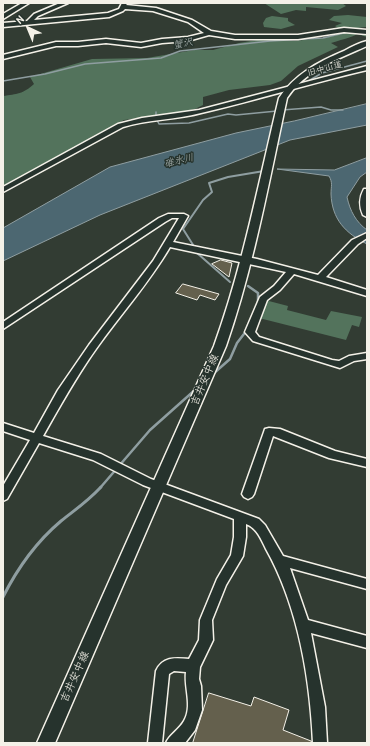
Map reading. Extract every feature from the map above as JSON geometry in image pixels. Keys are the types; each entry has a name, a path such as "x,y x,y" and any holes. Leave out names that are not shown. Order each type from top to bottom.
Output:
{"main road":[{"name":"吉井安中線","path":"46,743 220,346 232,312 246,260 281,104 288,89 312,70 367,43"}],"street":[{"path":"3,17 12,10 26,3"},
{"path":"50,3 81,16"},
{"path":"29,22 36,14 65,3"},
{"path":"3,25 109,14 118,12 127,5 154,8 190,21 209,33 235,37 298,38 344,30 367,32"},
{"path":"3,57 56,44 78,44 106,41 136,45 188,39 209,33"},
{"name":"旧中山道","path":"3,190 110,130 124,124 148,118 194,113 367,68"},
{"path":"367,191 364,197 364,204 367,215"},
{"path":"3,326 162,220 171,216 184,216 168,244 144,280 92,347 62,393 3,496"},
{"path":"320,278 356,242 367,235"},
{"path":"168,244 292,271 367,293"},
{"path":"292,271 277,288 263,299 250,332 256,339 340,365 352,358 367,356"},
{"path":"3,427 97,457 158,486 240,518 256,522 280,560 303,625 318,707 320,743"},
{"path":"248,494 269,432 276,432 333,455 367,463"},
{"path":"173,743 179,739 190,725 195,710 194,686 192,679 193,666 206,640 206,620 221,583 237,556 240,537 240,518"},
{"path":"280,560 367,584"},
{"path":"303,625 367,642"},
{"path":"155,743 163,671 172,664 193,666"}],"green space":[{"path":"264,3 342,3 346,6 338,10 306,7 306,11 296,10 281,14"},
{"path":"348,15 367,17 366,27 332,30 338,28 335,26 342,23 329,20 334,16"},
{"path":"272,16 288,18 288,21 295,25 281,29 264,27 263,23 266,18"},
{"path":"350,32 365,34 367,37 357,34 331,43 338,47 298,66 281,81 270,85 229,90 203,97 203,105 195,109 176,114 124,120 3,187 3,96 20,93 26,90 34,84 30,77 92,59 147,58 194,50 213,50 257,40 293,41 324,38"},
{"path":"265,300 288,306 287,310 326,320 331,311 362,317 359,327 352,325 346,340 259,318"}],"water":[{"name":"碓氷川","path":"367,104 367,125 290,140 100,215 3,261 3,228 110,167 236,133"},
{"path":"367,158 367,172 360,177 347,197 354,216 367,230 367,244 346,230 337,218 332,203 331,183 329,176 277,169 334,170"}],"building":[{"path":"221,260 232,263 229,277 212,264"},
{"path":"183,284 219,294 215,300 200,295 197,300 176,293"},
{"path":"209,693 251,706 254,697 289,710 283,730 311,741 312,743 193,743"}],"waterway":[{"name":"蟹沢","path":"3,81 45,74 85,64 161,58 180,51 270,41 323,38 348,32"},
{"path":"310,80 322,73 367,61"},
{"path":"282,110 321,107 331,110 343,110"},
{"path":"157,120 159,124 189,123 228,114 236,115 277,111"},
{"path":"195,248 183,229 203,200 212,192 209,183 228,177 264,171"},
{"path":"197,253 230,282"},
{"path":"248,286 258,293 258,305"},
{"path":"213,374 230,359 237,343 247,330"},
{"path":"100,488 150,430 196,389"},
{"path":"3,597 21,566 43,538 100,488"}]}
